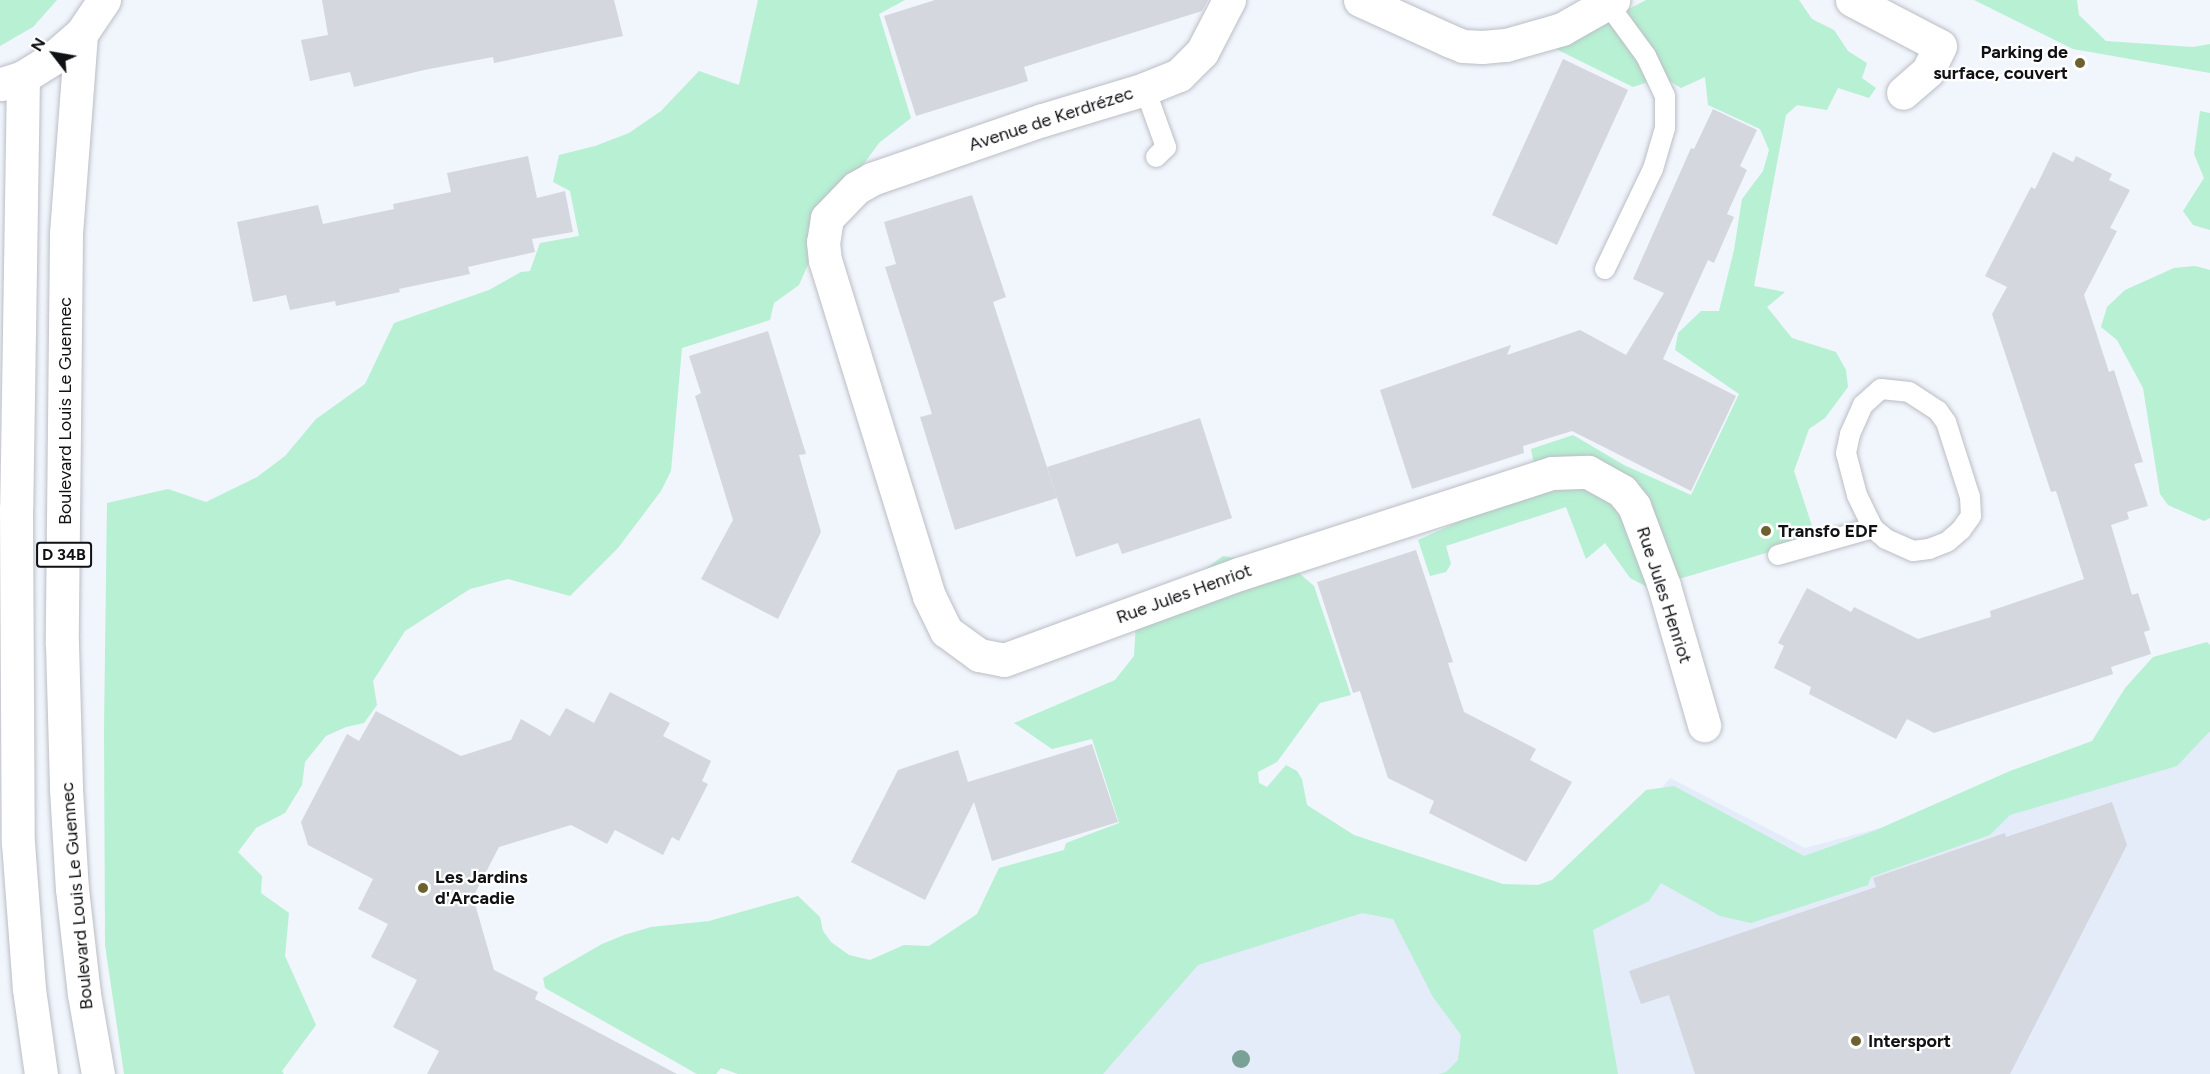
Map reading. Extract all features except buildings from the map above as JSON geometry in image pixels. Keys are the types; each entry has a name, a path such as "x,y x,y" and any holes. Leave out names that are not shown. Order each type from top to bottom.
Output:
{"street":[{"path":"41,1074 28,989 18,843 11,80 54,58 81,34 104,0"},
{"name":"Avenue de Kerdrézec","path":"841,201 872,179 1042,120 1144,89 1179,75 1202,52 1230,0"},
{"path":"1360,0 1463,46 1482,47 1535,38 1562,29 1610,2"},
{"path":"1852,0 1940,46 1928,71 1903,93"},
{"name":"Boulevard Louis Le Guennec","path":"81,34 66,235 62,644 66,789 72,889 84,994 98,1074"},
{"name":"Rue Jules Henriot","path":"841,201 827,218 825,260 929,596 946,631 979,655 1004,660 1239,574 1552,473 1588,472 1622,490 1634,506 1664,586 1704,726"}],"lane":[{"path":"1605,269 1653,169 1665,128 1662,90 1646,56 1610,2"},
{"path":"1144,89 1166,147 1156,157"},
{"path":"1778,555 1873,528 1901,546 1913,550 1929,549 1947,542 1971,516 1970,497 1946,422 1938,411 1909,392 1881,389 1863,405 1850,434 1846,453 1850,470 1873,528"}],"shaded area":[{"path":"2210,660 2210,1074 1022,1074 1210,791 1545,915 1577,895 1670,778 1805,848 2154,755"}],"green space":[{"path":"0,0 57,0 33,27 0,46"},
{"path":"758,0 905,0 879,14 911,118 879,143 852,180 818,242 799,285 774,303 770,320 682,348 671,471 661,491 618,548 570,596 508,579 470,589 405,631 373,681 377,705 364,723 346,727 326,736 305,762 302,785 285,813 256,828 238,852 262,876 261,893 289,913 285,956 316,1025 282,1071 284,1074 124,1074 105,945 104,729 107,503 168,489 206,502 257,477 285,456 316,419 365,384 394,323 489,290 521,272 530,271 540,243 579,236 570,191 553,182 559,155 595,146 629,133 661,111 699,71 739,85"},
{"path":"1646,0 1799,0 1812,19 1834,30 1848,51 1867,63 1862,78 1876,88 1869,98 1838,88 1827,110 1797,105 1786,115 1754,286 1785,292 1767,307 1792,338 1836,352 1846,370 1848,387 1825,418 1809,429 1794,471 1816,538 1649,588 1630,578 1605,543 1586,559 1566,507 1446,546 1451,564 1446,572 1430,576 1418,540 1538,486 1531,449 1573,435 1624,465 1691,495 1739,394 1675,350 1678,333 1701,311 1719,311 1734,250 1742,199 1763,171 1769,150 1760,129 1708,105 1705,77 1681,88 1663,77 1633,87 1554,48"},
{"path":"1974,0 2077,0 2079,15 2106,41 2193,47 2210,44 2210,73 2073,49"},
{"path":"2200,111 2210,113 2210,230 2193,225 2183,211 2204,178 2194,154"},
{"path":"2195,266 2210,270 2210,518 2204,521 2168,505 2160,494 2143,388 2117,340 2101,327 2107,307 2125,290 2174,268"},
{"path":"1223,556 1279,565 1299,573 1314,586 1351,695 1320,703 1277,762 1258,772 1259,783 1267,787 1286,765 1297,771 1302,779 1307,805 1354,835 1503,884 1538,885 1552,880 1646,790 1674,786 1804,856 1874,831 2010,771 2092,741 2125,688 2153,657 2207,642 2210,645 2210,731 2177,766 2010,815 1990,835 1871,877 1868,885 1751,923 1720,916 1661,883 1649,901 1593,930 1618,1074 1439,1074 1446,1072 1458,1060 1461,1035 1433,997 1393,919 1362,913 1198,965 1103,1074 738,1074 721,1068 716,1074 697,1074 545,988 543,978 602,944 624,935 651,927 709,921 798,896 820,917 823,931 831,942 849,955 870,960 904,945 929,946 977,914 999,868 1064,850 1066,843 1119,823 1092,739 1052,749 1014,723 1115,680 1134,656 1136,620"}],"place":[{"name":"Parking de surface, couvert","path":"2080,63"},
{"name":"Transfo EDF","path":"1766,531"},
{"name":"Les Jardins d'Arcadie","path":"423,888"},
{"name":"Intersport","path":"1856,1041"}]}
